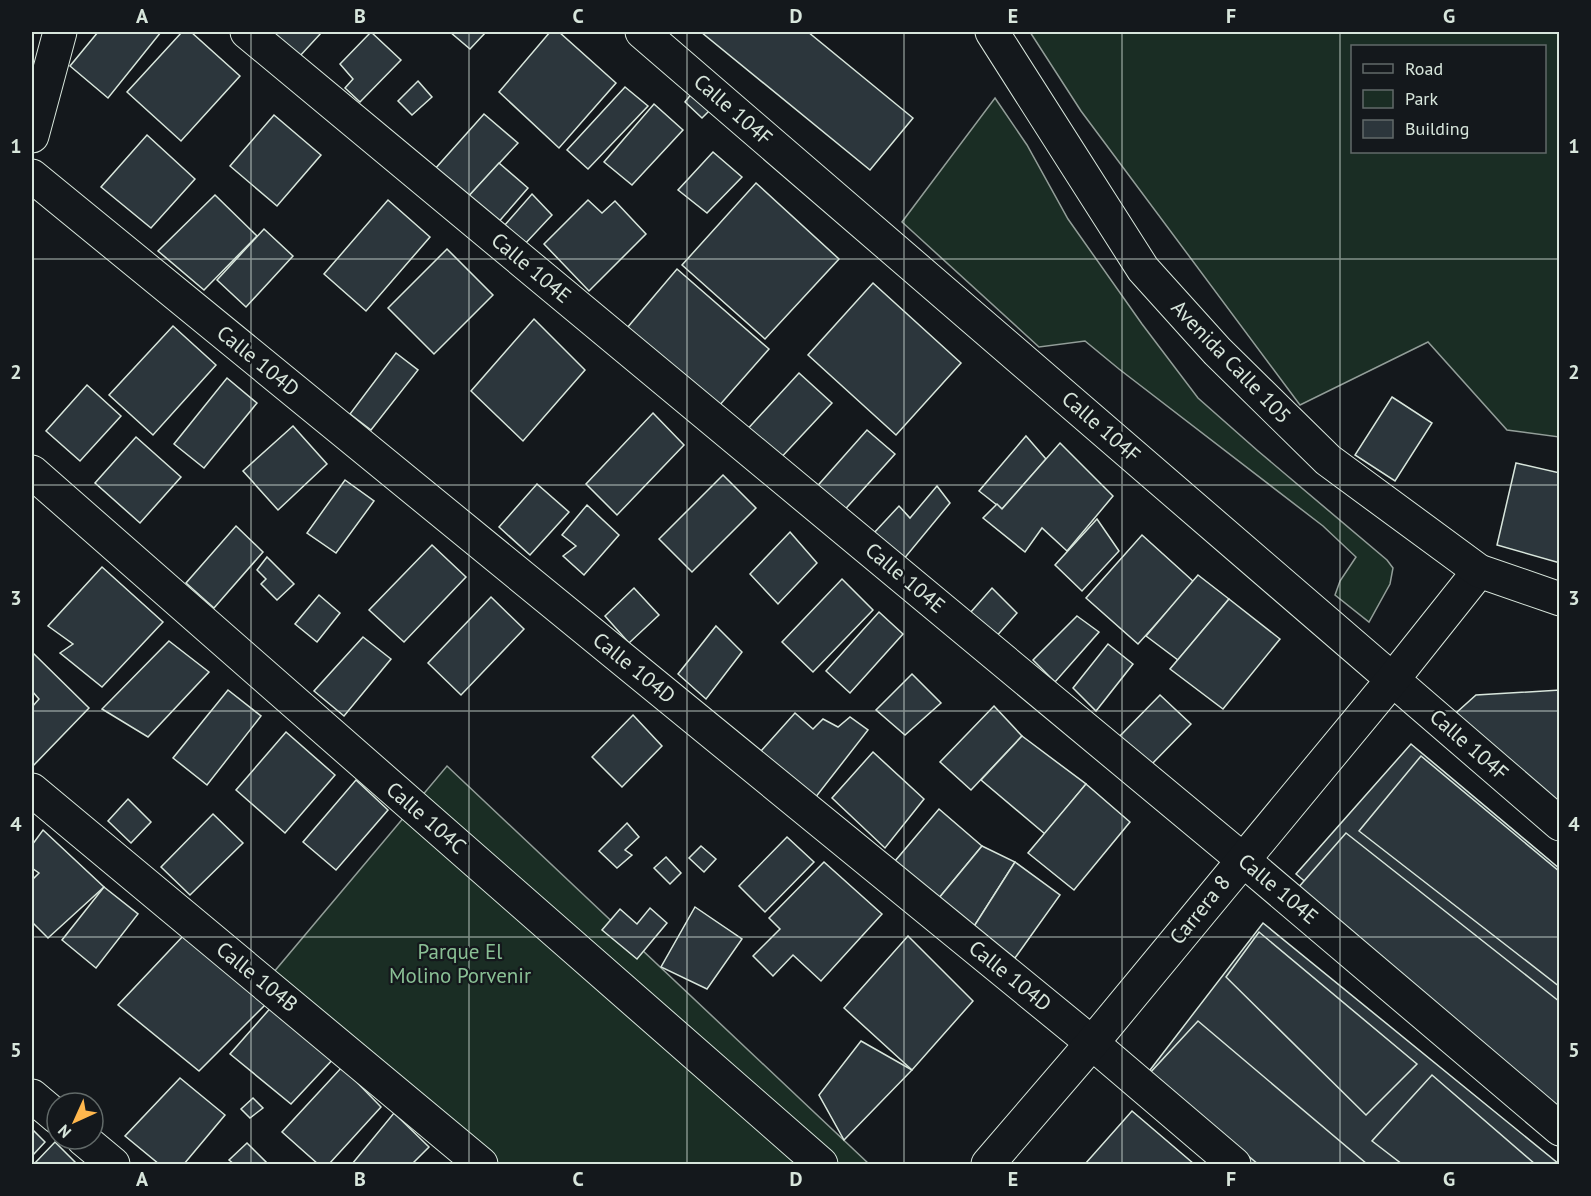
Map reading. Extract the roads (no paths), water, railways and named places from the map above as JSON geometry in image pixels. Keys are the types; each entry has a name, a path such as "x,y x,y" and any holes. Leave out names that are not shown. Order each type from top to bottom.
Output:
{"street":[{"path":"32,136 60,32"},
{"name":"Calle 104E","path":"247,32 1242,859 1560,1129"},
{"name":"Calle 104F","path":"642,32 1560,824"},
{"name":"Avenida Calle 105","path":"992,32 1143,269 1217,351 1328,460 1479,571 1560,599"},
{"name":"Calle 104D","path":"32,176 1092,1043 1234,1164"},
{"name":"Calle 104C","path":"32,472 821,1164"},
{"name":"Carrera 8","path":"988,1164 1092,1043 1393,679 1479,571"},
{"name":"Calle 104B","path":"32,790 481,1164"},
{"path":"32,1096 45,1107"},
{"path":"97,1151 113,1164"}],"park label":[{"name":"Parque El Molino Porvenir","path":"460,964"}]}
